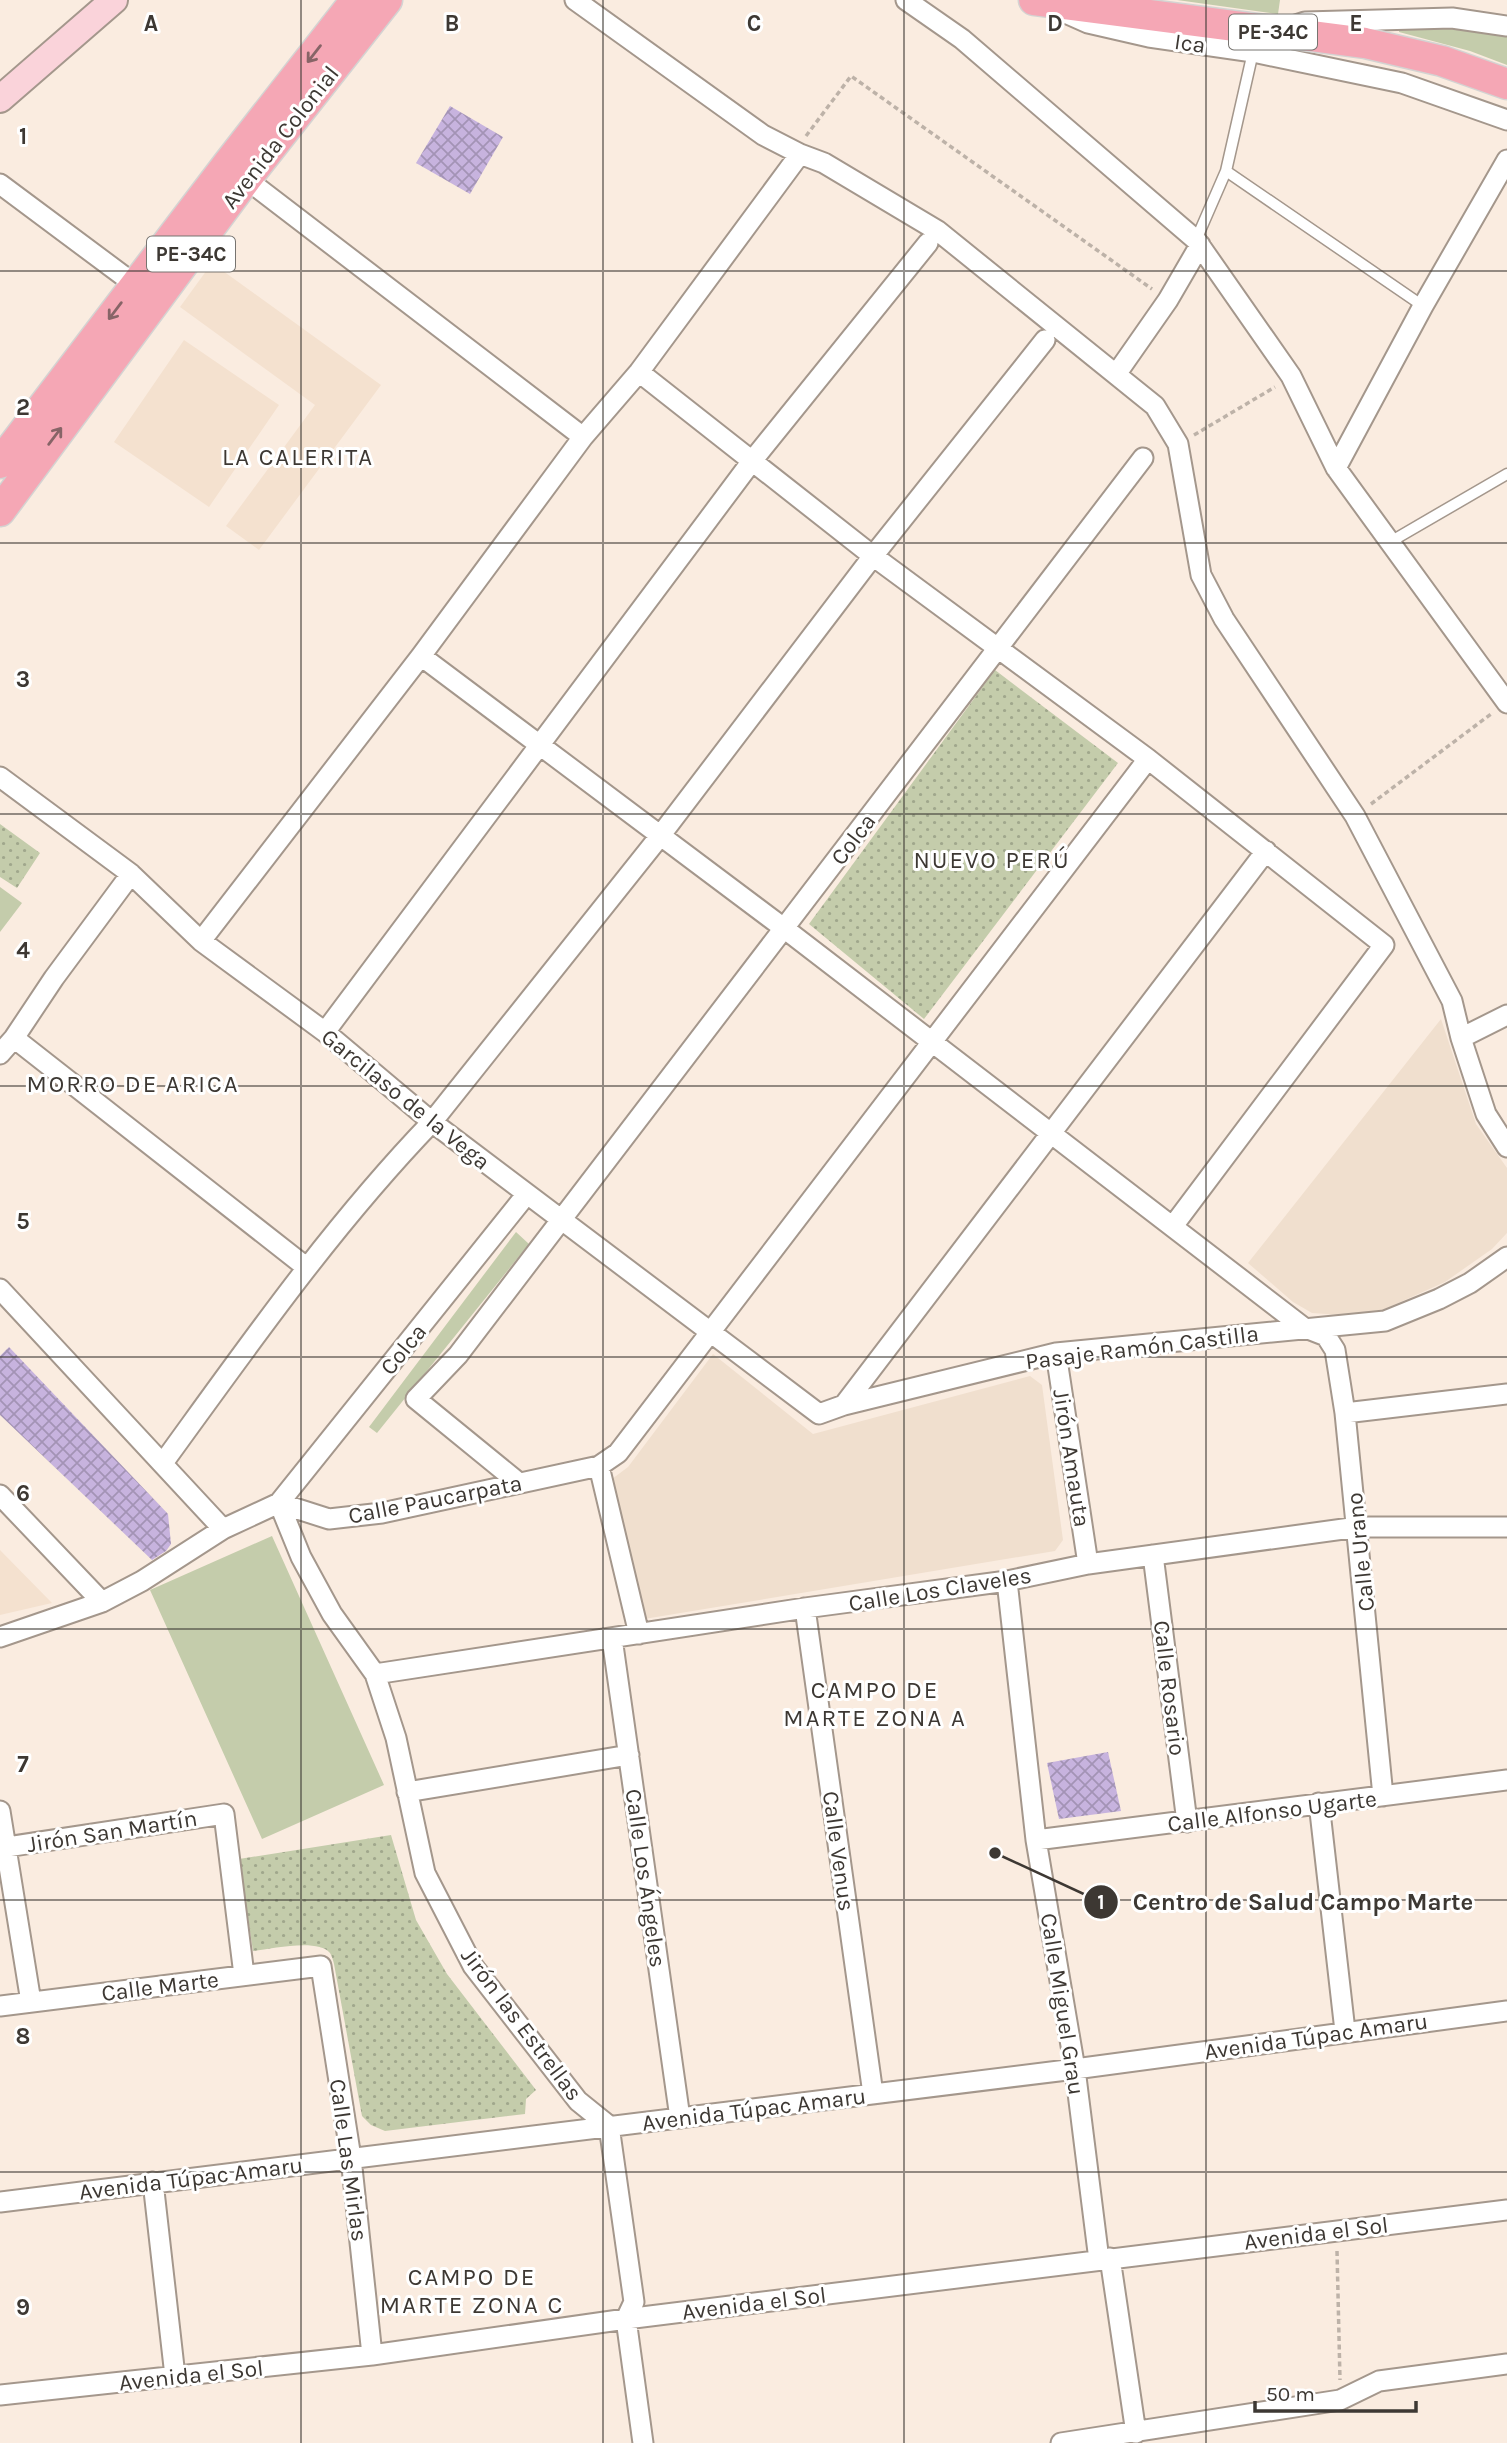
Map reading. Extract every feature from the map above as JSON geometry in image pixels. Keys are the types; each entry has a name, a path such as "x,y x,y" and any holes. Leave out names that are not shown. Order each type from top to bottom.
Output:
{"main road":[{"name":"Avenida Colonial","path":"0,511 7,474 237,172 351,10 387,0"},
{"name":"PE-34C","path":"1036,0 1365,43 1442,61 1507,84"}],"street":[{"path":"0,99 114,0"},
{"path":"575,0 764,135 824,163 938,231 1117,373 1154,406 1178,444 1201,575 1224,619 1355,816 1452,1001 1486,1114 1507,1147"},
{"path":"905,0 962,39 1198,243 1291,376 1336,468 1507,702"},
{"name":"Ica","path":"1036,0 1100,26 1149,37 1253,52 1402,83 1507,120"},
{"path":"1276,33 1305,22 1346,20 1452,18 1507,26"},
{"path":"201,941 421,656 583,437 639,372 800,154"},
{"path":"1336,468 1423,306 1507,160"},
{"path":"237,172 583,437"},
{"path":"0,184 146,293"},
{"path":"325,1032 752,460 928,243"},
{"path":"1117,373 1168,300 1198,243"},
{"path":"163,1464 306,1267 432,1122 660,836 873,556 1045,340"},
{"path":"639,372 873,556 1149,759 1384,946 1173,1226"},
{"name":"Colca","path":"519,1483 416,1399 458,1355 1143,458"},
{"name":"Calle Urano","path":"421,656 931,1040 1303,1327 1326,1336 1335,1350 1345,1413 1383,1796"},
{"path":"639,1634 600,1466 618,1453 931,1040 1149,759"},
{"name":"Garcilaso de la Vega","path":"0,777 131,874 201,941 325,1032 432,1122 819,1414"},
{"path":"844,1405 1266,851"},
{"path":"0,1054 131,874"},
{"path":"1461,1038 1507,1015"},
{"path":"14,1038 306,1267"},
{"name":"Colca","path":"279,1503 526,1195"},
{"name":"Pasaje Ramón Castilla","path":"819,1414 844,1405 1056,1353 1385,1321 1470,1283 1507,1257"},
{"path":"0,1289 223,1529"},
{"name":"Jirón Amauta","path":"1056,1353 1088,1564"},
{"path":"1345,1413 1507,1394"},
{"name":"Calle Paucarpata","path":"279,1503 328,1519 382,1513 600,1466"},
{"path":"0,1495 102,1602"},
{"path":"0,1637 102,1602 142,1581 223,1529 279,1503"},
{"name":"Jirón las Estrellas","path":"279,1503 301,1557 332,1614 375,1674 397,1738 425,1872 473,1966 578,2101 609,2126"},
{"name":"Calle Los Claveles","path":"375,1674 805,1608 1007,1581 1088,1564 1358,1527 1507,1527"},
{"name":"Calle Rosario","path":"1153,1555 1187,1822"},
{"name":"Calle Miguel Grau","path":"1007,1581 1036,1840 1076,2069 1104,2259 1136,2433"},
{"name":"Calle Venus","path":"805,1608 873,2094"},
{"name":"Calle Los Ángeles","path":"612,1638 680,2118"},
{"path":"407,1792 629,1755"},
{"name":"Calle Alfonso Ugarte","path":"1036,1840 1507,1780"},
{"path":"1319,1803 1345,2031"},
{"path":"0,1811 2,1848 31,2002"},
{"name":"Jirón San Martín","path":"2,1848 224,1814 244,1975"},
{"name":"Calle Marte","path":"0,2006 320,1966"},
{"name":"Calle Las Mirlas","path":"320,1966 351,2158 372,2355"},
{"name":"Avenida Túpac Amaru","path":"0,2202 1076,2069 1507,2011"},
{"path":"609,2126 634,2302 626,2319 643,2443"},
{"path":"153,2182 175,2376"},
{"name":"Avenida el Sol","path":"0,2395 372,2355 626,2319 1507,2210"},
{"path":"1061,2443 1340,2400 1379,2381 1507,2364"}],"lane":[{"path":"1198,243 1226,171 1253,52"},
{"path":"1226,171 1423,306"},
{"path":"1390,542 1507,474"}],"path":[{"path":"800,154 804,139 851,76 1168,300"},
{"path":"1178,444 1291,376"},
{"path":"1355,816 1507,702"},
{"path":"1337,2230 1340,2400"}],"shaded area":[{"path":"212,263 381,385 259,550 226,526 315,405 180,307"},
{"path":"184,340 279,405 209,507 114,442"},
{"path":"1441,1019 1476,1124 1507,1168 1507,1233 1492,1249 1445,1282 1376,1313 1353,1316 1312,1313 1293,1302 1248,1263"},
{"path":"713,1354 813,1434 1030,1376 1042,1385 1063,1540 1055,1551 638,1620 608,1482 628,1467"},
{"path":"0,1550 52,1603 0,1615"}],"green space":[{"path":"1177,0 1280,0 1278,14"},
{"path":"1444,26 1507,33 1507,65 1470,51 1399,32 1399,27"},
{"path":"995,670 1118,763 924,1019 809,924"},
{"path":"0,824 40,853 17,888 0,877"},
{"path":"0,887 22,903 0,932"},
{"path":"516,1232 529,1244 377,1433 369,1427"},
{"path":"272,1536 384,1785 262,1839 150,1590"},
{"path":"391,1835 416,1920 447,1974 536,2090 526,2099 525,2114 385,2131 371,2125 362,2116 330,1953 305,1945 253,1951 239,1859"}],"building":[{"path":"450,106 503,137 470,194 416,163"},
{"path":"9,1347 168,1514 171,1544 166,1551 152,1560 0,1415 0,1356"},
{"path":"1108,1752 1121,1811 1059,1819 1047,1763"}],"place":[{"name":"Centro de Salud Campo Marte","path":"995,1853"}],"district":[{"name":"LA CALERITA","path":"298,457"},
{"name":"NUEVO PERÚ","path":"992,860"},
{"name":"MORRO DE ARICA","path":"133,1084"},
{"name":"CAMPO DE MARTE ZONA A","path":"875,1704"},
{"name":"CAMPO DE MARTE ZONA C","path":"472,2291"}]}
